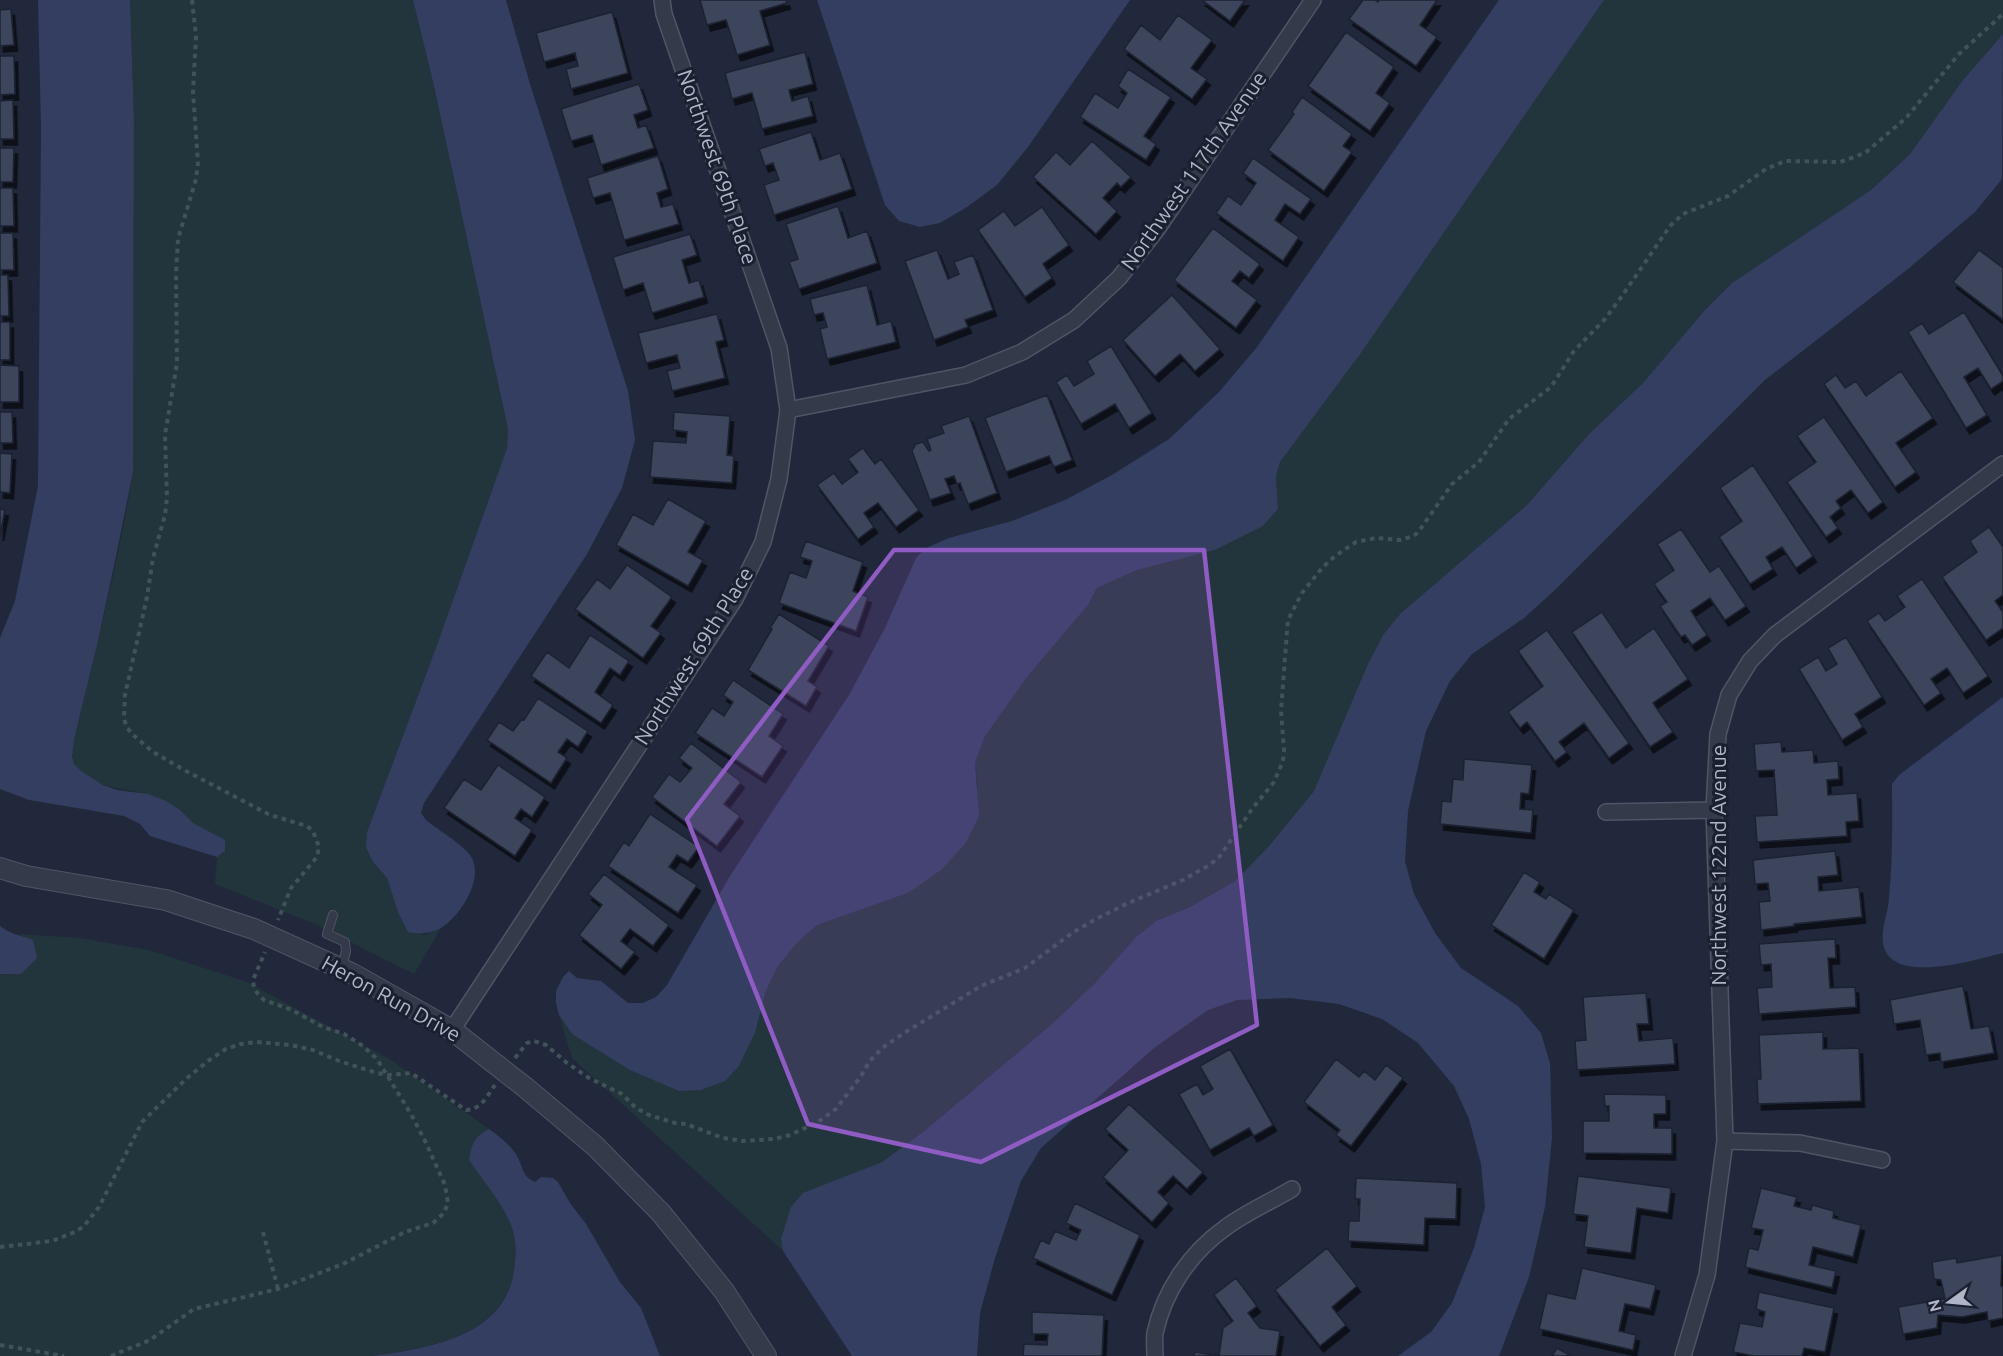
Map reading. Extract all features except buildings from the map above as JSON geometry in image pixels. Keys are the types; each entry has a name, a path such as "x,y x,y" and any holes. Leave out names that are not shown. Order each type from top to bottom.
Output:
{"street":[{"name":"Northwest 69th Place","path":"452,1030 735,599 763,542 779,479 788,410 779,348 664,14 662,0"},
{"name":"Northwest 117th Avenue","path":"788,410 966,375 1022,352 1074,320 1119,278 1158,228 1313,0"},
{"name":"Northwest 122nd Avenue","path":"1683,1356 1707,1275 1725,1141 1714,810 1718,734 1729,695 1750,661 1775,635 2003,464"},
{"path":"1606,812 1714,810"},
{"name":"Heron Run Drive","path":"0,868 26,876 166,900 254,929 341,969 452,1030 595,1146 661,1213 724,1291 765,1356"},
{"path":"1725,1141 1800,1143 1882,1160"},
{"path":"1155,1356 1155,1334 1168,1297 1182,1269 1225,1228 1292,1189"}],"lane":[{"path":"333,915 327,934 345,942 346,951 341,969"}],"path":[{"path":"111,1356 150,1340 194,1309 278,1289 343,1264 405,1232 433,1223 443,1214 448,1203 445,1185 411,1114 377,1059 363,1046 344,1034 322,1027 292,1010 264,1000 254,988 253,980 291,888 317,857 319,847 314,831 307,826 270,815 161,757 140,743 126,726 124,717 125,695 167,498 165,435 177,363 178,239 198,163 193,92 196,36 192,0"},
{"path":"0,1247 52,1241 84,1226 99,1207 142,1122 208,1061 241,1044 256,1042 291,1045 313,1050 356,1067 388,1075 411,1073 463,1108 471,1110 479,1106 527,1043 534,1041 546,1045 567,1064 590,1078 622,1094 636,1108 660,1119 686,1124 723,1138 758,1141 790,1136 829,1116 854,1086 869,1062 882,1048 904,1033 981,986 1026,968 1072,933 1096,919 1183,879 1211,864 1220,856 1280,772 1284,750 1281,711 1288,620 1302,593 1323,567 1356,542 1376,538 1400,540 1414,536 1452,484 1479,462 1509,419 1551,387 1574,351 1605,319 1670,226 1683,214 1728,196 1776,164 1785,161 1840,162 1865,153 1906,118 1959,54 2003,15"},
{"path":"263,1232 278,1289"},
{"path":"0,1345 64,1356"}],"highlighted area":[{"path":"894,550 1204,550 1257,1025 981,1162 808,1124 687,819"}],"shaded area":[{"path":"130,0 413,0 434,86 508,429 507,448 367,832 373,862 387,878 398,912 424,935 441,928 414,974 315,924 215,884 217,857 225,851 225,840 196,825 181,811 158,799 146,794 108,786 91,779 83,774 73,761 73,740 109,593 133,472 134,120"},
{"path":"1604,0 2003,0 2003,34 1963,80 1910,154 1871,190 1732,283 1704,311 1643,383 1589,434 1527,505 1400,614 1383,635 1314,791 1269,846 1235,881 1190,907 1156,921 1136,937 1095,983 1052,1024 923,1132 882,1162 803,1194 781,1239 783,1251 572,1058 559,1015 572,1034 701,1090 725,1080 739,1066 755,1033 766,991 778,966 797,943 817,925 908,893 978,786 975,763 985,735 1027,677 1088,605 1097,588 1137,570 1215,550 1263,526 1278,509 1276,477 1280,462 1361,353"},
{"path":"18,934 79,938 149,950 247,982 391,1060 489,1129 480,1133 469,1160 507,1216 516,1248 514,1270 507,1293 495,1311 479,1325 439,1343 373,1356 0,1356 0,974 4,975 33,941"}],"water":[{"path":"38,0 130,0 134,120 133,472 72,756 74,764 81,771 103,785 117,790 148,794 166,801 180,810 193,823 225,840 225,851 217,857 150,836 140,824 124,816 29,800 0,789 0,638 15,601 38,486 41,128"},
{"path":"413,0 506,0 530,84 628,391 635,440 622,488 587,554 424,803 421,813 426,820 470,855 475,874 468,896 455,916 439,929 420,933 408,932 398,912 387,878 373,862 366,847 367,832 507,448 508,429 434,86"},
{"path":"817,0 1130,0 1028,147 997,185 940,223 920,227 899,221 885,205"},
{"path":"1499,0 1604,0 1361,353 1280,462 1276,477 1278,509 1263,526 1215,550 1137,570 1097,588 1088,605 1027,677 985,736 975,763 979,816 965,844 941,870 908,893 817,925 797,943 778,966 766,991 755,1033 739,1066 725,1081 701,1090 679,1091 630,1070 572,1034 559,1015 556,1003 556,991 569,971 577,978 601,981 628,1003 643,1003 656,997 667,985 730,876 849,695 885,628 916,558 926,548 949,538 1012,521 1065,500 1112,475 1169,439 1219,392 1257,347"},
{"path":"2003,34 2002,179 1975,212 1908,269 1765,380 1555,590 1524,618 1472,654 1450,681 1426,731 1408,811 1405,861 1414,894 1435,933 1461,968 1518,1006 1541,1033 1550,1063 1552,1138 1545,1207 1529,1277 1499,1356 1398,1356 1431,1332 1452,1303 1474,1248 1485,1207 1481,1164 1469,1119 1454,1086 1418,1043 1382,1019 1339,1004 1290,998 1237,1000 1208,1010 1154,1048 1041,1148 1021,1181 995,1258 980,1313 977,1356 852,1356 783,1251 781,1239 791,1207 803,1193 882,1162 923,1132 1052,1024 1095,983 1136,937 1156,921 1190,907 1235,881 1269,846 1314,791 1368,664 1383,635 1400,614 1527,505 1589,434 1643,383 1704,311 1732,283 1871,190 1910,154 1963,80"},
{"path":"2003,697 2003,953 1936,967 1901,964 1889,956 1883,943 1891,870 1892,784 1899,775"},
{"path":"0,926 11,933 33,940 37,958 21,974 0,974"},
{"path":"489,1129 513,1150 530,1180 535,1182 541,1177 553,1178 558,1182 620,1282 641,1308 660,1356 373,1356 417,1349 461,1335 480,1325 496,1311 508,1293 515,1259 513,1231 492,1191 469,1160 475,1141 480,1134"}]}
